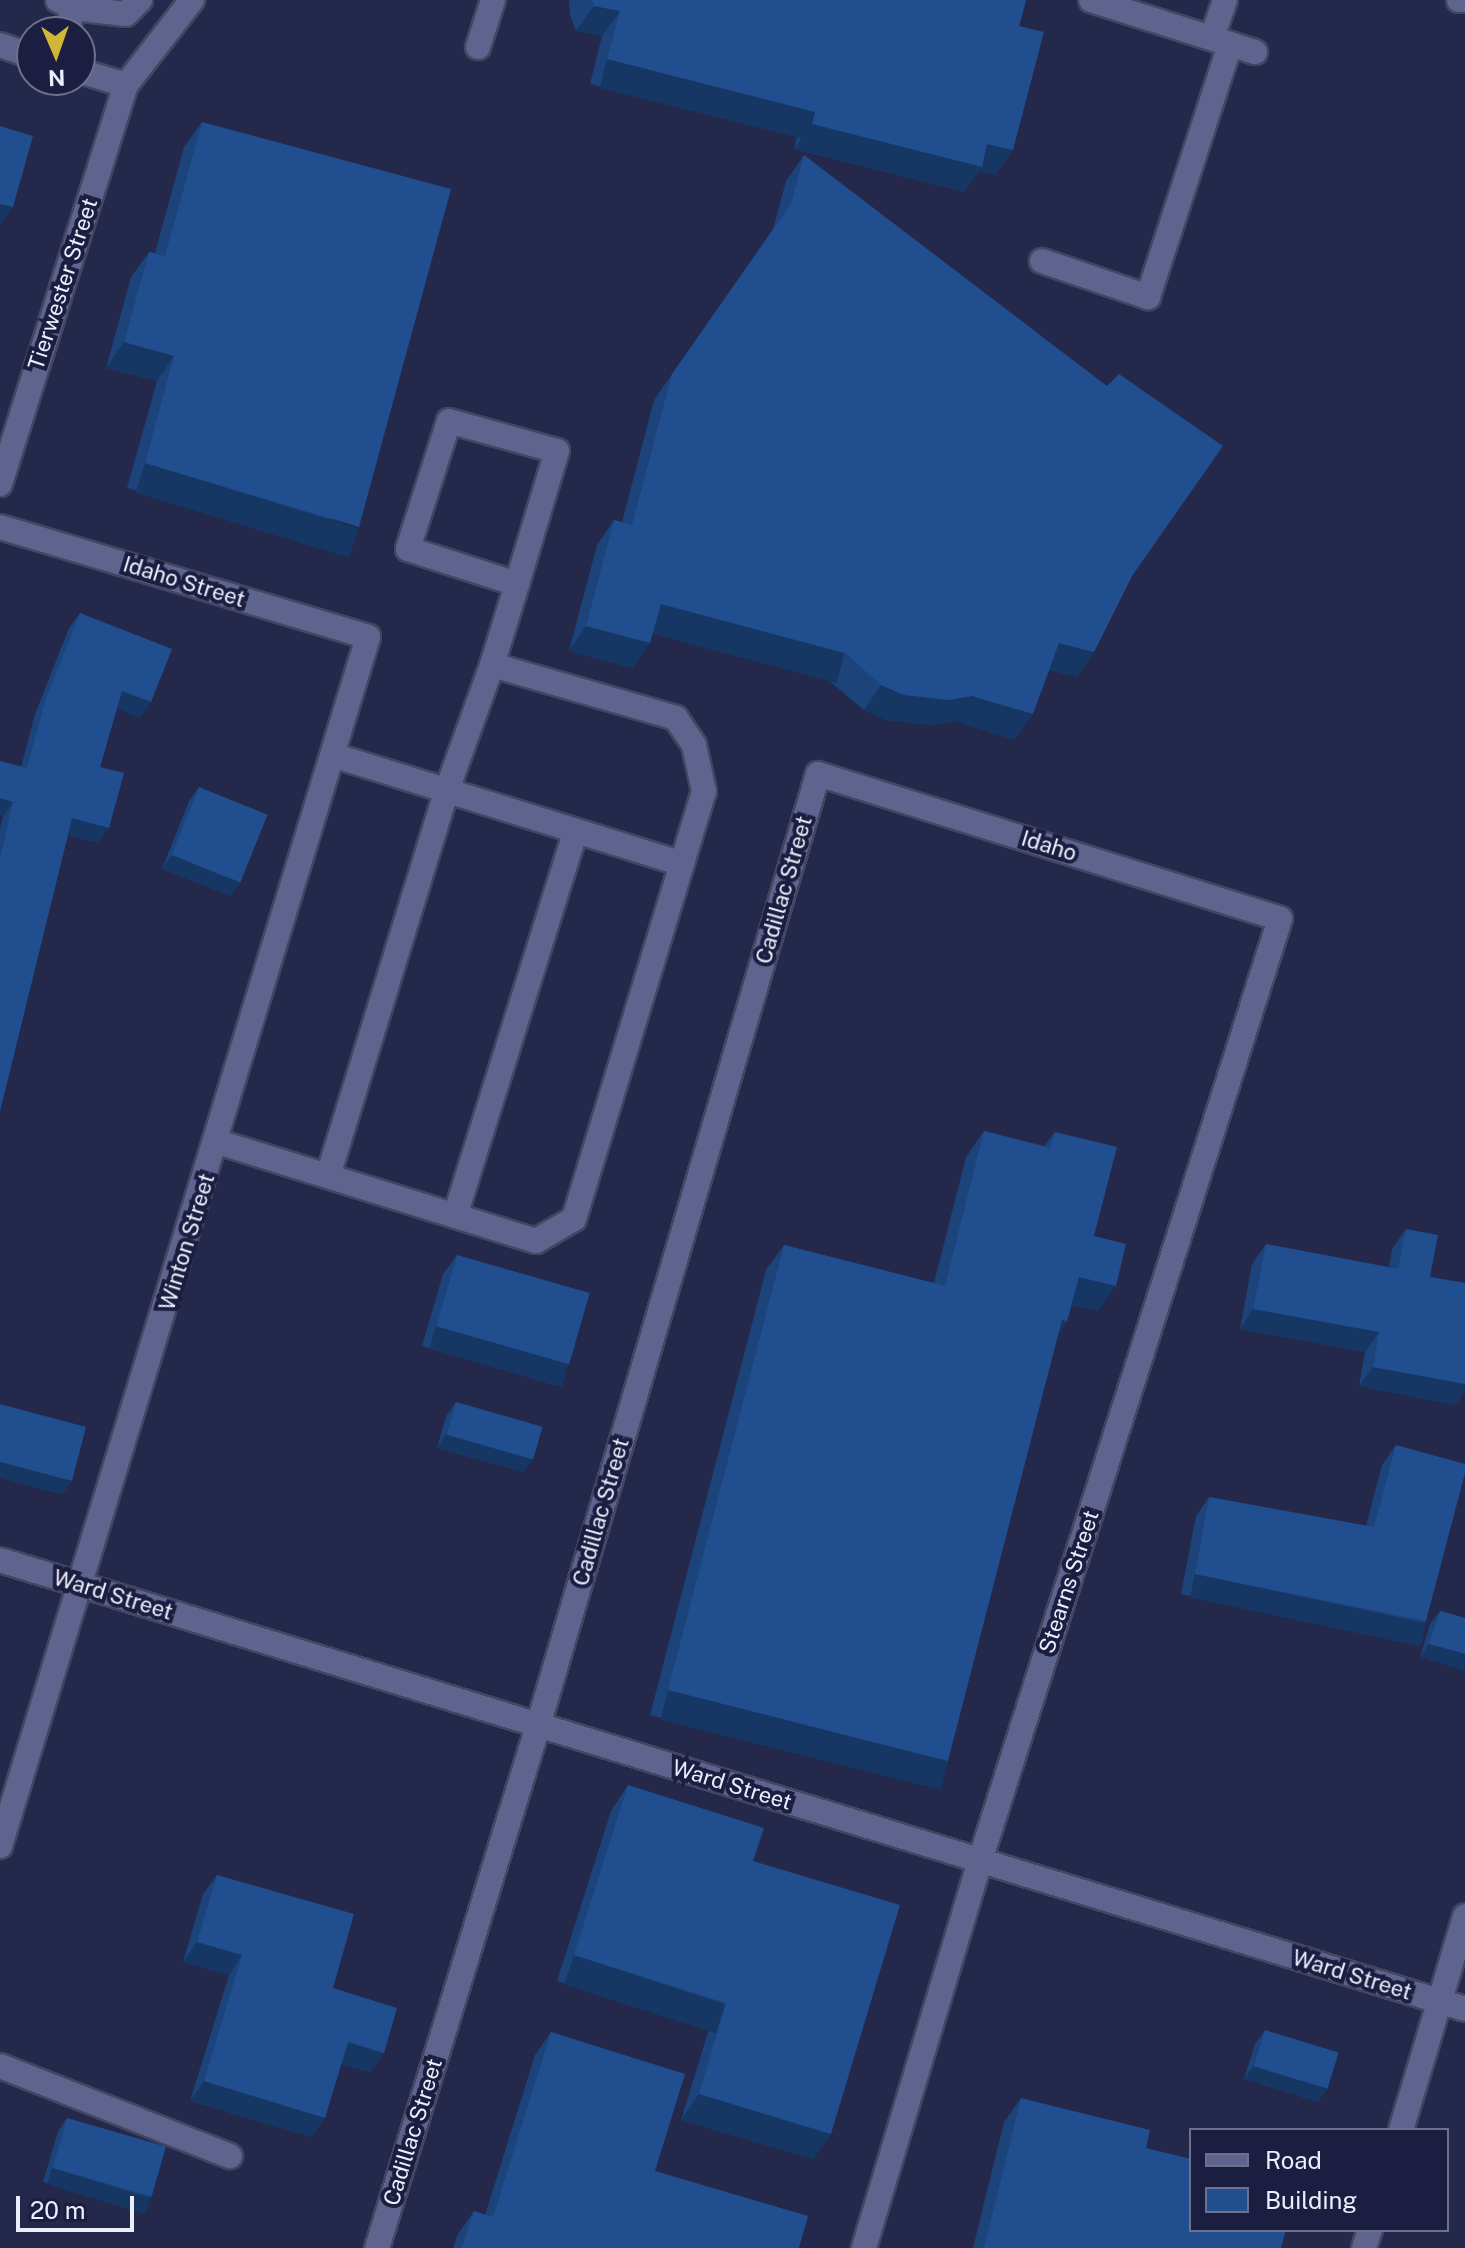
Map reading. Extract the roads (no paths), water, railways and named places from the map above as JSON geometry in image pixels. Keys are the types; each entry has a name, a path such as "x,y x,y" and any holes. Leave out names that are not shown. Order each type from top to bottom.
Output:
{"street":[{"path":"66,4 126,14 140,0"},
{"path":"478,47 493,0"},
{"path":"1091,0 1255,52"},
{"path":"1042,261 1148,297 1221,41 1225,0"},
{"name":"Tierwester Street","path":"0,484 126,85 186,6"},
{"path":"96,76 126,85"},
{"path":"328,1176 447,790 492,665 517,584 557,451 449,421 408,549 517,584"},
{"name":"Idaho Street","path":"0,527 368,637"},
{"name":"Winton Street","path":"0,1846 336,756 368,637"},
{"path":"218,1142 536,1241 574,1219 704,791 694,745 676,718 492,665"},
{"path":"336,756 682,864"},
{"name":"Idaho","path":"818,774 1280,919"},
{"name":"Cadillac Street","path":"377,2248 538,1726 818,774"},
{"path":"455,1216 575,833"},
{"name":"Stearns Street","path":"864,2248 980,1861 1280,919"},
{"name":"Ward Street","path":"0,1560 1465,2009"},
{"path":"1402,2128 1465,1916"},
{"path":"0,2066 230,2156"}]}
